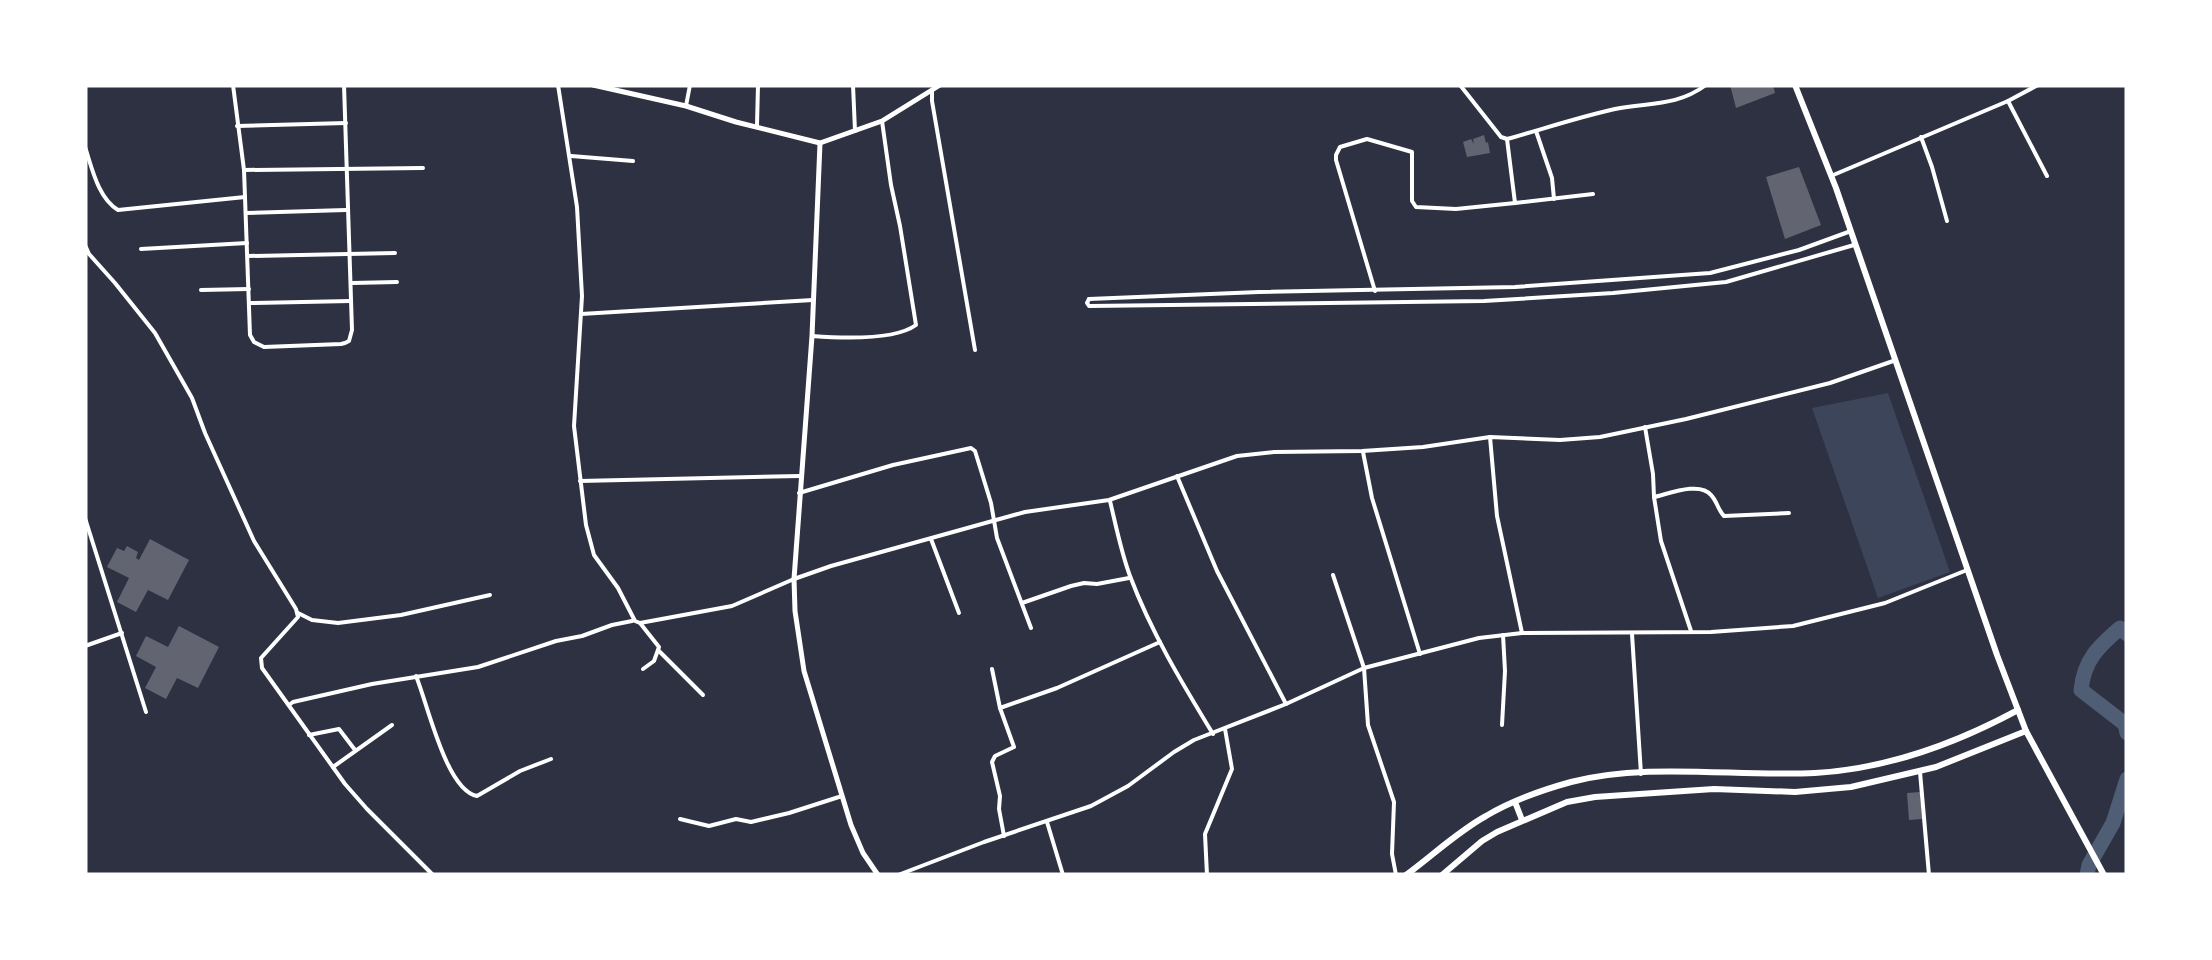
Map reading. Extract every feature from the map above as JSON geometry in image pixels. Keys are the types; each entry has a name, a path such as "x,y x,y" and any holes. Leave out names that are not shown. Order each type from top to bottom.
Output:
{"highway":[{"path":"1795,85 1852,231 2026,731 2104,875"},
{"path":"1406,875 1474,823 1515,802 1573,782 1641,774 1834,772 1904,758 1964,737 2018,710"},
{"path":"1443,875 1482,842 1567,802 1596,796 1714,789 1800,792 1851,787 1920,772 2026,731"},
{"path":"1800,774 1800,792"},
{"path":"1515,802 1522,820"}],"street":[{"path":"233,85 246,197 250,335 264,348 349,340 352,330 344,85"},
{"path":"558,85 577,207 581,314 574,426 588,539 637,622 659,651 704,695"},
{"path":"592,85 686,106 820,144 882,121 940,85"},
{"path":"686,106 690,85"},
{"path":"757,128 758,85"},
{"path":"852,85 855,131"},
{"path":"1250,85 1260,85"},
{"path":"1460,85 1507,139 1618,108 1674,102 1706,85"},
{"path":"1831,176 2035,86"},
{"path":"932,91 975,350"},
{"path":"2008,101 2047,176"},
{"path":"812,336 870,336 904,332 916,325 882,121"},
{"path":"238,126 346,123"},
{"path":"1536,132 1552,178 1554,199"},
{"path":"1921,137 1947,221"},
{"path":"1376,292 1336,160 1340,147 1367,138 1412,152 1414,206 1456,209 1593,194"},
{"path":"1507,139 1515,204"},
{"path":"820,144 795,611 802,658 842,796 863,852 878,875"},
{"path":"85,147 108,204 118,210 246,197"},
{"path":"570,156 633,161"},
{"path":"244,170 423,168"},
{"path":"246,213 348,210"},
{"path":"1852,231 1710,274 1515,287 1091,298 1087,303 1098,307 1516,299 1714,284 1856,244"},
{"path":"141,248 247,243"},
{"path":"85,245 88,254 155,332 192,398 254,541 298,613 312,620 338,623 402,615 490,595"},
{"path":"248,256 395,252"},
{"path":"350,283 397,282"},
{"path":"1515,287 1516,299"},
{"path":"201,290 249,289"},
{"path":"581,314 813,300"},
{"path":"249,303 351,301"},
{"path":"289,706 416,676 478,667 622,622 732,606 831,566 1025,512 1110,500 1223,459 1247,454 1423,447 1490,437 1600,437 1830,383 1896,360"},
{"path":"1645,427 1665,556 1692,631"},
{"path":"1490,437 1497,516 1522,633"},
{"path":"799,493 894,465 972,448 989,496 997,538 1031,628"},
{"path":"1362,451 1372,498 1420,654"},
{"path":"580,481 800,476"},
{"path":"1177,476 1217,571 1286,704"},
{"path":"1654,497 1702,489 1710,492 1724,516 1789,513"},
{"path":"1110,500 1131,577 1160,642 1212,734"},
{"path":"85,518 146,712"},
{"path":"931,539 959,613"},
{"path":"898,875 1104,800 1174,752 1364,668 1503,634 1737,632 1793,626 1885,603 1967,570"},
{"path":"1333,575 1364,668 1368,726 1394,802 1392,854 1396,875"},
{"path":"1022,602 1071,586 1131,577"},
{"path":"298,613 292,626 261,658 262,668 367,809 433,875"},
{"path":"1632,632 1641,774"},
{"path":"85,646 122,633"},
{"path":"1502,725 1503,634"},
{"path":"1000,708 1058,688 1160,642"},
{"path":"643,669 659,651"},
{"path":"992,669 1014,747 995,756 992,762 1004,836"},
{"path":"416,676 449,768 458,786 470,796 551,759"},
{"path":"333,766 392,725"},
{"path":"308,734 339,728 354,750"},
{"path":"1207,875 1205,834 1232,769 1225,729"},
{"path":"1920,772 1929,875"},
{"path":"680,819 709,826 736,819 751,822 842,796"},
{"path":"1047,822 1062,875"}],"shaded area":[{"path":"1888,393 1950,572 1878,598 1812,408"}],"building":[{"path":"1730,85 1773,85 1775,93 1736,108"},
{"path":"1484,135 1490,153 1467,157 1463,142 1471,139 1474,144 1473,139"},
{"path":"1799,167 1821,225 1785,239 1766,177"},
{"path":"150,539 189,560 168,600 148,590 136,612 117,602 129,578 107,567 117,548 124,551 127,546 138,552 139,560"},
{"path":"179,626 219,647 198,688 177,678 166,699 145,688 156,667 136,656 146,636 168,647"},
{"path":"1920,792 1922,819 1909,820 1907,793"}],"waterway":[{"path":"2127,634 2120,628 2099,648 2085,670 2081,690 2125,724 2127,733"},
{"path":"2087,875 2113,823 2127,779"}]}
